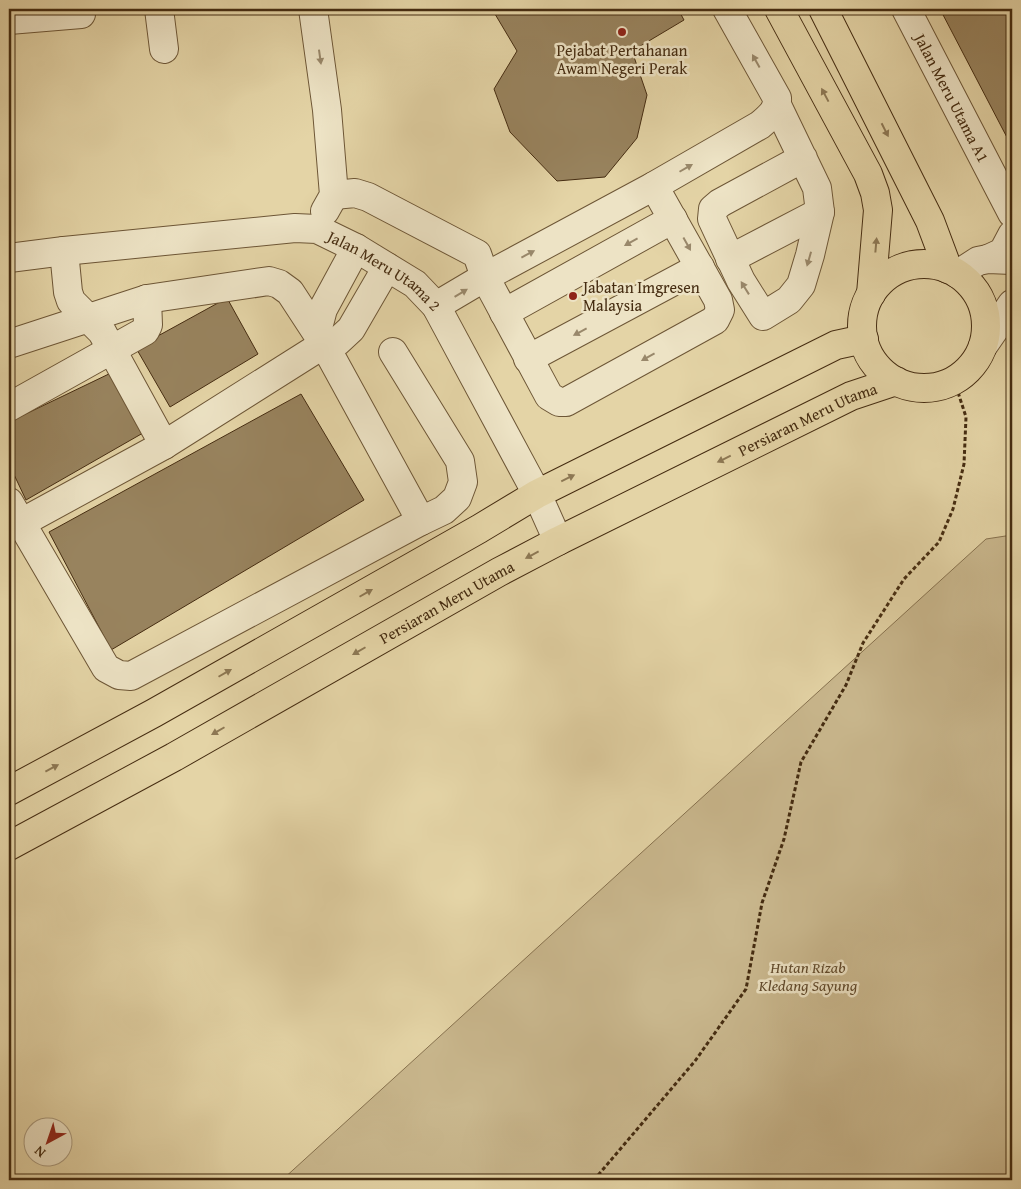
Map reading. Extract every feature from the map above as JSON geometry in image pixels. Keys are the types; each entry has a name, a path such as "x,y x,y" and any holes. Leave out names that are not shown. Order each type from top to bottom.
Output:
{"main road":[{"path":"779,9 868,174 875,193 878,210 871,294 863,316 864,339 870,356 881,370 896,381 910,386 925,388 940,386 954,380 967,372 976,360 983,346 986,330 985,314 980,298 970,284 953,271 926,264 905,267 885,277 871,294"},
{"path":"823,9 930,220 953,271"},
{"path":"9,791 154,713 537,494 836,345 864,339"},
{"name":"Persiaran Meru Utama","path":"9,846 174,756 499,572 558,541 852,396 896,381"}],"street":[{"path":"9,20 81,14 81,9"},
{"path":"159,9 164,49"},
{"path":"313,9 327,110 334,195 317,229"},
{"path":"436,306 485,277 654,186 760,125 774,113 777,106 777,98 727,9"},
{"name":"Jalan Meru Utama A1","path":"906,9 1012,213"},
{"path":"777,106 817,188 820,212 801,285 789,300 763,316 730,259 712,218 714,209 720,203 802,158"},
{"path":"334,195 355,193 368,197 477,254 485,277 549,396 559,402 566,402 715,320 720,310 718,300 654,186"},
{"path":"730,259 820,212"},
{"path":"504,313 673,218"},
{"name":"Jalan Meru Utama 2","path":"9,258 295,228 317,229 356,248 415,284 436,306 537,494 558,541"},
{"path":"953,271 978,261 1000,259 1012,235"},
{"path":"324,344 318,328 323,310 356,248"},
{"path":"64,251 68,292 71,301 102,332 164,445"},
{"path":"387,267 351,329 337,342 324,344 164,445 15,513 106,668 119,676 131,676 444,510 457,498 463,482 460,461 393,352"},
{"path":"528,359 700,267"},
{"path":"9,344 147,299 269,281 279,284 290,292 324,344 421,521"},
{"path":"9,407 147,328 147,299"},
{"path":"983,346 1012,304"}],"path":[{"path":"594,1180 695,1061 746,989 762,902 784,839 801,762 846,685 862,643 904,580 939,542 953,508 964,464 966,417 954,380"}],"green space":[{"name":"Hutan Rizab Kledang Sayung","path":"1012,535 1012,1180 282,1180 986,539"}],"building":[{"path":"492,9 678,9 684,20 632,51 647,95 637,138 605,177 557,181 510,132 494,89 517,51"},
{"path":"940,9 1012,9 1012,147"},
{"path":"227,298 258,354 170,407 136,348"},
{"path":"113,372 143,433 26,500 9,464 9,422"},
{"path":"301,394 364,500 111,650 49,532"}],"place":[{"name":"Pejabat Pertahanan Awam Negeri Perak","path":"622,32"},
{"name":"Jabatan Imgresen Malaysia","path":"573,296"}]}
